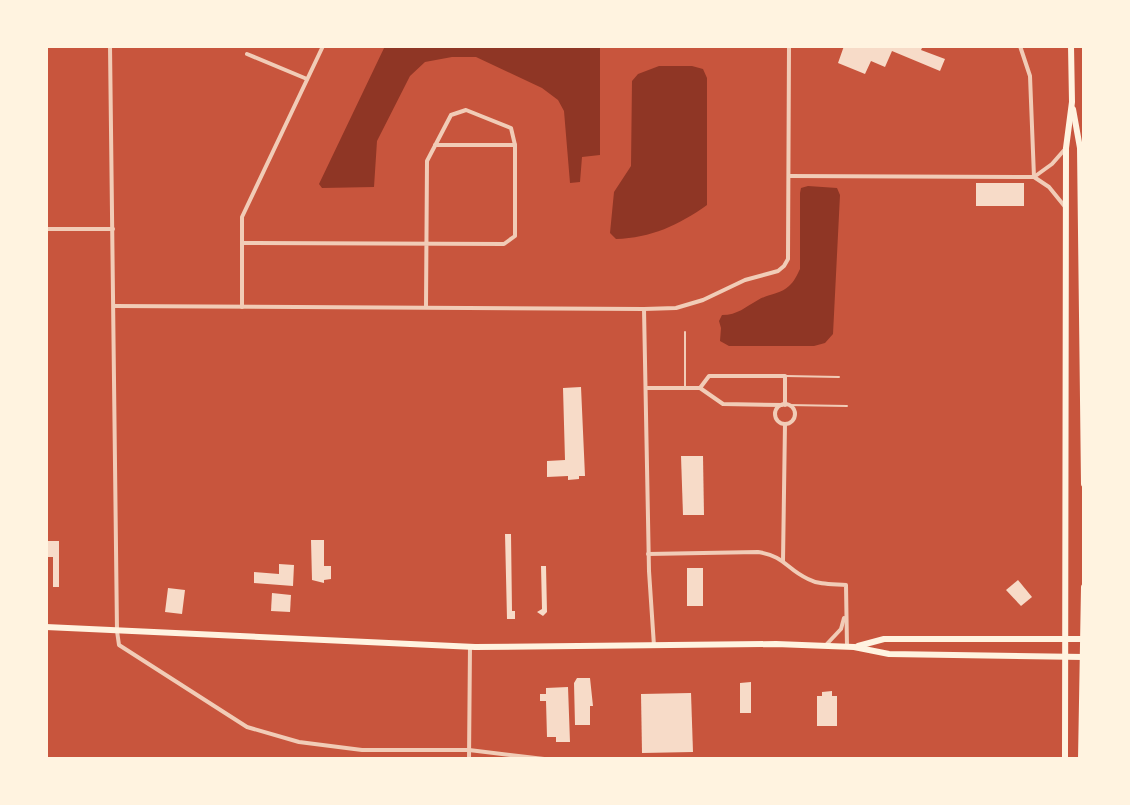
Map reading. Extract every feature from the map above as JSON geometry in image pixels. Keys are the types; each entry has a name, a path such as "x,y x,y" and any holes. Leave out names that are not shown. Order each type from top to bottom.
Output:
{"main road":[{"path":"1065,759 1066,148 1072,102 1071,46"},
{"path":"1072,102 1080,148 1084,484"},
{"path":"1081,759 1084,587"},
{"path":"46,627 470,646 825,646 889,654 1084,657"},
{"path":"850,647 884,639 1084,639"}],"street":[{"path":"110,46 119,645 247,727 299,742 362,750 469,750 544,759"},
{"path":"242,307 242,217 323,46"},
{"path":"114,306 644,309 676,308 703,300 745,280 782,269 788,252 789,46"},
{"path":"1020,46 1030,76 1034,177"},
{"path":"247,54 307,79"},
{"path":"242,243 427,244 504,244 515,236 515,145 511,128 466,110 451,115 427,161 427,244 426,307"},
{"path":"435,145 515,145"},
{"path":"1034,177 1052,164 1066,148"},
{"path":"789,176 1034,177 1049,187 1066,208"},
{"path":"46,229 113,229"},
{"path":"644,309 648,554 654,646"},
{"path":"700,388 709,376 785,376 785,405"},
{"path":"645,388 700,388 723,404 785,405 795,415 785,424 775,417 776,410 785,405"},
{"path":"783,561 785,424"},
{"path":"648,554 758,552 775,555 806,579 846,585 850,647"},
{"path":"825,646 841,629 846,612"},
{"path":"469,759 470,646"}],"lane":[{"path":"685,332 685,388"},
{"path":"785,376 839,377"},
{"path":"785,405 847,406"}],"shaded area":[{"path":"385,46 600,46 600,155 582,157 580,182 570,183 564,111 558,100 542,88 476,57 452,57 425,62 410,76 377,141 374,187 322,188 319,184"},
{"path":"659,66 692,66 703,69 707,78 707,205 664,229 616,239 610,233 614,192 631,166 632,81 638,74"},
{"path":"801,188 837,188 840,195 833,334 825,343 814,346 729,346 720,341 719,321 722,315 737,312 782,291 798,274 800,193"}],"building":[{"path":"844,46 923,46 921,50 945,59 940,71 892,51 885,67 871,61 865,74 838,63"},
{"path":"976,183 1024,183 1024,206 976,206"},
{"path":"581,387 585,476 568,480 568,476 547,477 547,461 565,460 563,388"},
{"path":"681,456 703,456 704,515 683,515"},
{"path":"505,534 511,534 512,611 515,611 515,619 507,619"},
{"path":"311,540 324,540 324,566 331,566 331,579 324,580 324,583 312,580"},
{"path":"47,541 59,541 59,587 53,587 53,557 46,557"},
{"path":"279,564 294,565 293,586 254,583 254,572 279,574"},
{"path":"541,566 546,566 547,612 543,616 537,612 542,609"},
{"path":"687,568 703,568 703,606 687,606"},
{"path":"1018,580 1032,597 1021,606 1006,590"},
{"path":"168,588 185,590 182,614 165,612"},
{"path":"272,593 291,595 290,612 271,611"},
{"path":"577,678 590,678 593,706 590,706 590,725 575,725 574,683"},
{"path":"751,682 751,713 740,713 740,683"},
{"path":"568,687 570,742 556,742 556,737 547,737 546,701 540,701 540,694 546,694 546,688"},
{"path":"832,691 832,696 837,696 837,726 817,726 817,696"},
{"path":"691,693 693,752 642,753 641,694"}]}
